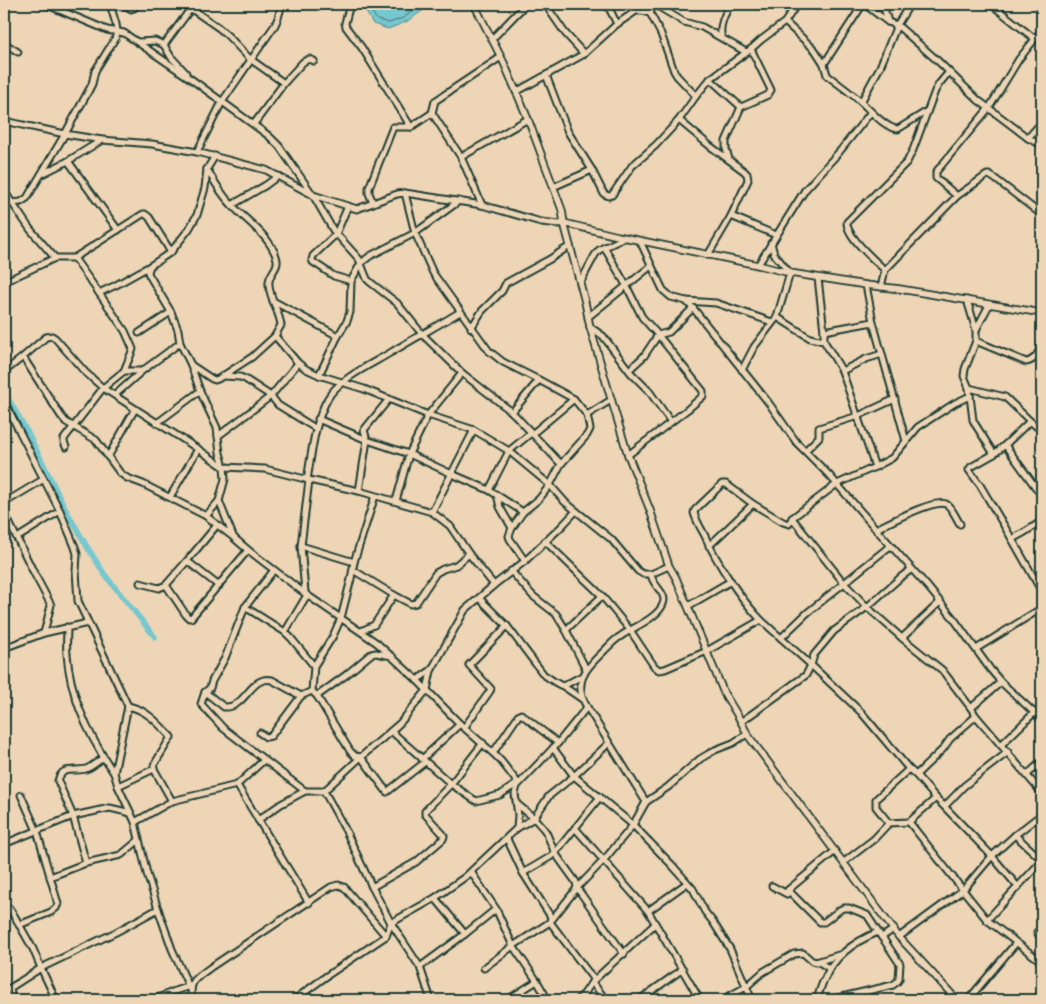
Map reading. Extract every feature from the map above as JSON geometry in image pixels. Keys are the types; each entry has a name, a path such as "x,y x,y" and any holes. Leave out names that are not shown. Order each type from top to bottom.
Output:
{"street":[{"path":"44,4 106,30 124,33 269,136 279,146 313,195 336,234 359,259 367,279 397,303 422,334 462,373 512,412 561,464"},
{"path":"12,203 21,202 27,198 42,175 89,90 95,71 115,40 117,31 110,4"},
{"path":"123,4 131,9 138,4"},
{"path":"197,152 222,102 275,25 281,12 282,4"},
{"path":"350,4 346,27 362,48 411,127"},
{"path":"474,4 501,57 528,119 562,210 590,327 628,454 669,566 676,578 724,693 748,734 899,937 957,1000"},
{"path":"492,38 526,4"},
{"path":"545,4 565,33 584,54"},
{"path":"607,4 617,24"},
{"path":"650,13 654,4 684,22 702,28 748,50 771,90 768,95 741,107 726,141 729,159"},
{"path":"722,38 720,32 728,8 732,4"},
{"path":"546,75 568,132 592,170 604,194 609,196 612,195 632,166 656,145 679,120 710,79 785,22 797,4"},
{"path":"824,64 863,4 888,22 897,25 989,108 1028,138 1042,145"},
{"path":"870,4 885,4 888,22"},
{"path":"861,102 880,67 897,25 910,4"},
{"path":"991,4 1035,39"},
{"path":"164,45 188,12 192,10 219,28 250,59 284,83"},
{"path":"516,92 584,54 617,24 636,11 642,11 650,13 661,34 674,71 696,96"},
{"path":"785,22 815,50 824,64 827,75 891,127 895,129 903,127 928,111"},
{"path":"958,196 936,178 936,172 989,108 1018,59 1042,29"},
{"path":"138,42 155,41 164,45 191,79"},
{"path":"4,43 18,52"},
{"path":"373,203 369,188 393,128 411,127 432,113 435,101 501,57"},
{"path":"254,124 284,83 306,60 314,61"},
{"path":"885,270 859,246 847,227 848,220 907,162 914,150 937,88 949,72"},
{"path":"710,79 741,107"},
{"path":"758,265 805,190 871,112"},
{"path":"432,113 461,157 482,205"},
{"path":"461,157 528,119"},
{"path":"679,120 744,171 748,177 731,216 708,255"},
{"path":"4,121 65,134 102,140 152,144 215,156 266,170 313,195 357,210 397,194 405,193 459,201 482,205 541,222 564,223 624,238 790,273 1042,313"},
{"path":"1028,138 1042,122"},
{"path":"42,175 102,140"},
{"path":"99,292 116,285 171,252 186,234 197,215 205,188 207,169 215,156"},
{"path":"68,161 118,230"},
{"path":"190,365 215,380 252,357 275,336 281,325 268,282 277,264 274,251 265,236 232,205 207,169"},
{"path":"553,187 592,170"},
{"path":"881,287 885,270 958,196 984,176 989,175 1042,215"},
{"path":"232,205 278,176"},
{"path":"4,191 30,230 55,258"},
{"path":"405,193 415,233 433,273 487,349 500,360 574,399 587,415 590,429 587,435 561,464 550,485 539,499 523,512 512,528 510,539 525,561"},
{"path":"319,375 338,336 348,321 351,280 361,263 370,256 415,233 459,201"},
{"path":"348,206 336,234 313,256 312,260 334,276 351,280"},
{"path":"4,282 55,258 74,258 145,214 149,217 171,252"},
{"path":"731,216 776,235"},
{"path":"580,283 595,255 604,247 624,238"},
{"path":"640,241 663,290 672,297 686,301 716,302 772,322"},
{"path":"771,244 774,254 790,273"},
{"path":"471,328 482,311 502,291 506,283 570,246"},
{"path":"604,247 642,317 703,391 700,399 628,454"},
{"path":"66,447 64,439 103,388 124,371 133,349 125,331 74,258"},
{"path":"150,266 148,272 151,280 171,312 178,330 180,343 216,424 225,479 219,501 206,516"},
{"path":"588,316 651,266"},
{"path":"742,370 754,347 777,317 790,273"},
{"path":"818,278 824,341 842,371 875,467"},
{"path":"866,285 873,322 906,441"},
{"path":"273,300 338,336"},
{"path":"967,300 976,330 976,341 964,373 969,388 973,420 994,454"},
{"path":"686,301 742,370 797,443 806,450 912,569 957,622 1001,682 1042,720"},
{"path":"976,330 990,305"},
{"path":"629,370 644,356 658,335 669,332 693,308"},
{"path":"139,333 171,312"},
{"path":"285,632 306,593 301,546 308,480 318,419 328,397 343,382 460,312"},
{"path":"777,317 810,338 824,341"},
{"path":"824,330 873,322"},
{"path":"590,327 603,336 629,370 649,391 671,422"},
{"path":"4,372 46,337 52,336 89,376 103,388 224,467 265,469 359,491 432,512 450,526 469,554 494,585"},
{"path":"275,336 298,363 306,369 428,415 474,430 509,451 550,485 562,499 611,539 638,571 643,574 651,574 669,566"},
{"path":"976,341 1026,362 1036,357 1042,345"},
{"path":"116,395 142,371 180,343"},
{"path":"842,371 866,359 882,354"},
{"path":"23,357 66,422 96,440 120,473 206,516 274,570 377,643 393,656 462,726 502,761 518,784"},
{"path":"218,436 271,396 298,363"},
{"path":"124,371 142,371"},
{"path":"396,501 409,454 428,415 462,373"},
{"path":"224,376 243,378 271,396 278,406 316,428"},
{"path":"512,412 539,380"},
{"path":"969,388 1005,397 1042,430"},
{"path":"157,423 200,391"},
{"path":"970,396 955,403 918,428 892,458 837,484 792,518 789,524 753,504 726,484 722,484 694,513 709,546 731,582 754,613 863,714 909,769 916,774 1018,886"},
{"path":"359,491 366,440 364,430 389,399"},
{"path":"489,490 509,451 574,399"},
{"path":"806,450 820,437 819,428 858,416 895,399"},
{"path":"587,415 611,400"},
{"path":"4,401 60,510 75,547 78,601 128,706 114,773"},
{"path":"108,457 134,409"},
{"path":"318,419 366,440 409,454 489,490 523,512"},
{"path":"1030,421 994,454 971,466 970,470 1042,592"},
{"path":"432,512 474,430"},
{"path":"1005,445 1042,496"},
{"path":"170,497 198,449"},
{"path":"4,503 44,479"},
{"path":"497,494 500,507 512,528"},
{"path":"376,496 354,562 341,618 333,636 314,666 312,691 317,696 350,751 355,756 361,757 386,792 462,726 490,691 491,688 470,665 507,626"},
{"path":"219,501 234,537"},
{"path":"876,530 904,515 938,503 946,504 950,507 960,524"},
{"path":"709,546 753,504"},
{"path":"17,538 60,510"},
{"path":"258,820 281,804 306,791 324,791 400,723 427,690 431,671 465,610 525,561 576,511"},
{"path":"4,512 51,606 44,633"},
{"path":"792,518 844,583 866,607 942,670 976,716 1042,793"},
{"path":"1012,539 1042,521"},
{"path":"140,583 160,588 166,585 217,525"},
{"path":"545,540 602,596 630,630 654,666 659,670 707,650 761,620"},
{"path":"301,546 354,562"},
{"path":"781,638 807,613 890,546"},
{"path":"166,585 189,618 193,616 248,550"},
{"path":"353,570 411,604 416,603 436,573 456,565 469,554"},
{"path":"187,562 219,586"},
{"path":"742,721 808,673 814,655 834,631 912,569"},
{"path":"274,570 245,607 225,658 210,688 205,692 201,704 223,728 306,791"},
{"path":"511,571 533,596 556,614 566,630 586,672"},
{"path":"646,802 582,699 580,688 586,672 617,638 647,620 661,608 664,597 654,583 651,574"},
{"path":"688,606 731,582"},
{"path":"361,631 374,626 394,595"},
{"path":"566,630 602,596"},
{"path":"479,598 507,626 544,675 582,699"},
{"path":"902,638 940,602"},
{"path":"245,607 285,632 314,666"},
{"path":"976,649 1042,608"},
{"path":"4,648 44,633 88,623"},
{"path":"67,627 67,656 71,684 88,730 103,758 114,773 135,822 150,885 172,949 190,988 192,1000"},
{"path":"317,696 371,654 393,656"},
{"path":"417,680 431,671"},
{"path":"563,686 586,672"},
{"path":"205,692 227,708 241,702 260,680 268,679 301,696"},
{"path":"971,708 1001,682"},
{"path":"260,733 266,737 272,736 301,696 312,691"},
{"path":"128,706 137,708 151,717 171,737 154,765 154,769 172,801"},
{"path":"391,731 423,761 476,801 500,795 518,784 558,743 587,707"},
{"path":"1001,745 1035,712"},
{"path":"493,753 521,714 558,743"},
{"path":"916,774 943,749 950,739 976,716"},
{"path":"484,968 550,922 633,824 646,802 668,787 700,759 748,734"},
{"path":"372,887 416,862 443,839 443,834 424,812 451,784 483,743"},
{"path":"294,1000 386,936 391,923 435,898 471,872 517,828 534,818 549,796 574,776 609,743"},
{"path":"553,748 574,776 633,824 693,889 705,912 730,949 752,1000"},
{"path":"945,806 961,790 1008,752"},
{"path":"86,863 73,816 59,783 59,777 67,770 86,769 103,758"},
{"path":"135,822 172,801 237,785 264,760"},
{"path":"1027,775 1042,761"},
{"path":"118,786 154,769"},
{"path":"889,823 876,807 876,799 909,769"},
{"path":"517,828 515,794 518,784"},
{"path":"237,785 309,903"},
{"path":"324,791 346,831 391,923 420,967 431,1000"},
{"path":"19,925 52,912 58,904 37,831 20,795"},
{"path":"523,873 555,853 600,797"},
{"path":"844,862 874,839 889,823 909,822 936,798"},
{"path":"517,804 534,818 546,832 555,853 576,882 577,888 624,954"},
{"path":"4,844 73,816 110,808 131,813"},
{"path":"899,937 963,890 992,856 1042,814"},
{"path":"909,822 987,920 1042,962"},
{"path":"575,828 648,911 700,1000"},
{"path":"987,920 1041,863 1015,835"},
{"path":"506,839 523,873 551,917 550,922 594,980 592,982 606,1000"},
{"path":"50,877 86,863 121,855 139,840"},
{"path":"772,886 787,894 788,890 835,850"},
{"path":"471,872 496,910 513,946 548,1000"},
{"path":"648,911 687,883"},
{"path":"190,988 194,981 211,967 332,887 341,886 348,891 386,936"},
{"path":"788,890 820,922 824,922 844,908 850,908 867,915 900,964 899,979 893,985 829,1000"},
{"path":"435,898 465,934"},
{"path":"4,905 10,908 56,1000"},
{"path":"4,990 41,968 116,932 158,909"},
{"path":"420,967 496,910"},
{"path":"577,1000 584,994 592,982 655,924"},
{"path":"882,937 894,929"},
{"path":"816,962 842,953 860,940 878,932"},
{"path":"1037,932 1042,940"},
{"path":"968,1000 1016,943"},
{"path":"722,1000 746,987 763,972 795,953 803,952 812,961 819,962 830,969"},
{"path":"817,1000 824,980 842,953"},
{"path":"639,1000 683,969"},
{"path":"508,1000 537,981"},
{"path":"10,988 12,1000"},
{"path":"152,1000 180,988 190,988"},
{"path":"1035,1000 1042,993"}],"water":[{"path":"363,4 430,4 406,22 388,29 373,24"}],"waterway":[{"path":"4,391 86,545 105,575 155,637"}]}
